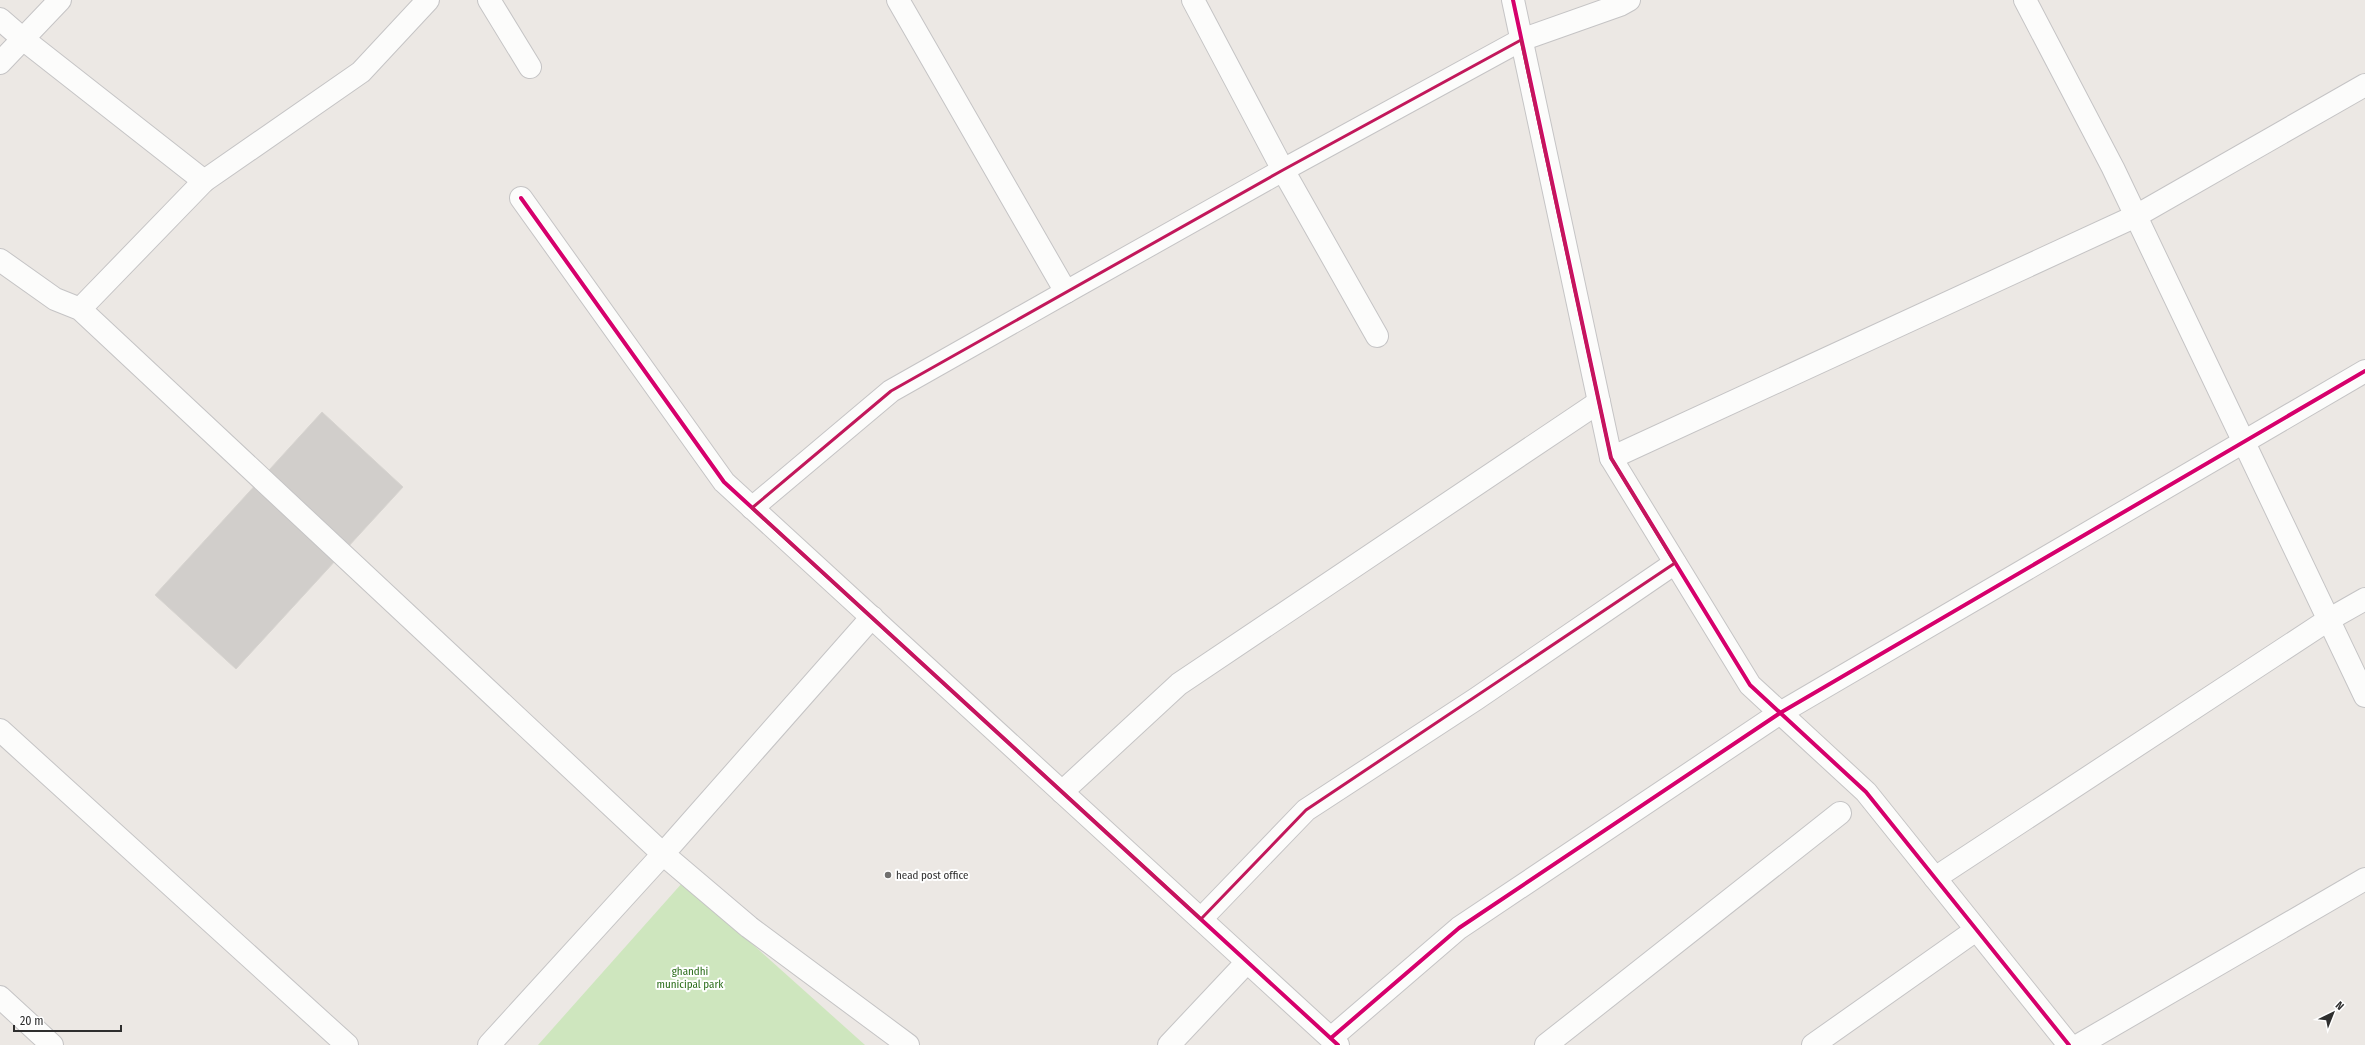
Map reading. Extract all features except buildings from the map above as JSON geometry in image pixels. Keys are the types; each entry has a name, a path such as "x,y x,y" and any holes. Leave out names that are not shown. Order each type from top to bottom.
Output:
{"street":[{"path":"0,63 60,0"},
{"path":"80,309 204,181 360,72 428,0"},
{"path":"489,0 530,67"},
{"path":"898,0 1066,292"},
{"path":"1193,0 1283,170 1377,336"},
{"path":"1513,0 1611,458 1750,685 1866,792 2069,1045"},
{"path":"752,508 891,390 1283,170 1521,40 1620,5 1629,0"},
{"path":"2025,0 2136,216 2365,696"},
{"path":"0,18 23,40 204,181"},
{"path":"1611,458 2136,216 2365,85"},
{"path":"521,198 724,482 1334,1041 1459,928 1780,712 2365,371"},
{"path":"0,260 56,299 80,309 663,854 749,927 908,1045"},
{"path":"1062,792 1179,684 1599,402"},
{"path":"1201,920 1306,810 1476,699 1675,563"},
{"path":"1935,878 2328,620 2365,599"},
{"path":"489,1045 663,854 872,617"},
{"path":"0,730 347,1045"},
{"path":"1546,1045 1840,813"},
{"path":"2079,1045 2365,879"},
{"path":"1813,1045 1976,930"},
{"path":"1169,1045 1247,962"},
{"path":"0,997 52,1045"}],"highlighted area":[{"path":"1521,40 1611,458 1675,563 1306,810 1201,919 752,508 891,391 1283,170"}],"green space":[{"name":"ghandhi municipal park","path":"683,882 865,1045 538,1045"}],"cycle path":[{"path":"1513,0 1611,458 1750,685 1866,792 2069,1045"},
{"path":"521,198 724,482 1338,1045"},
{"path":"1331,1038 1459,928 1780,713 2365,371"}],"place":[{"name":"head post office","path":"888,875"}]}
